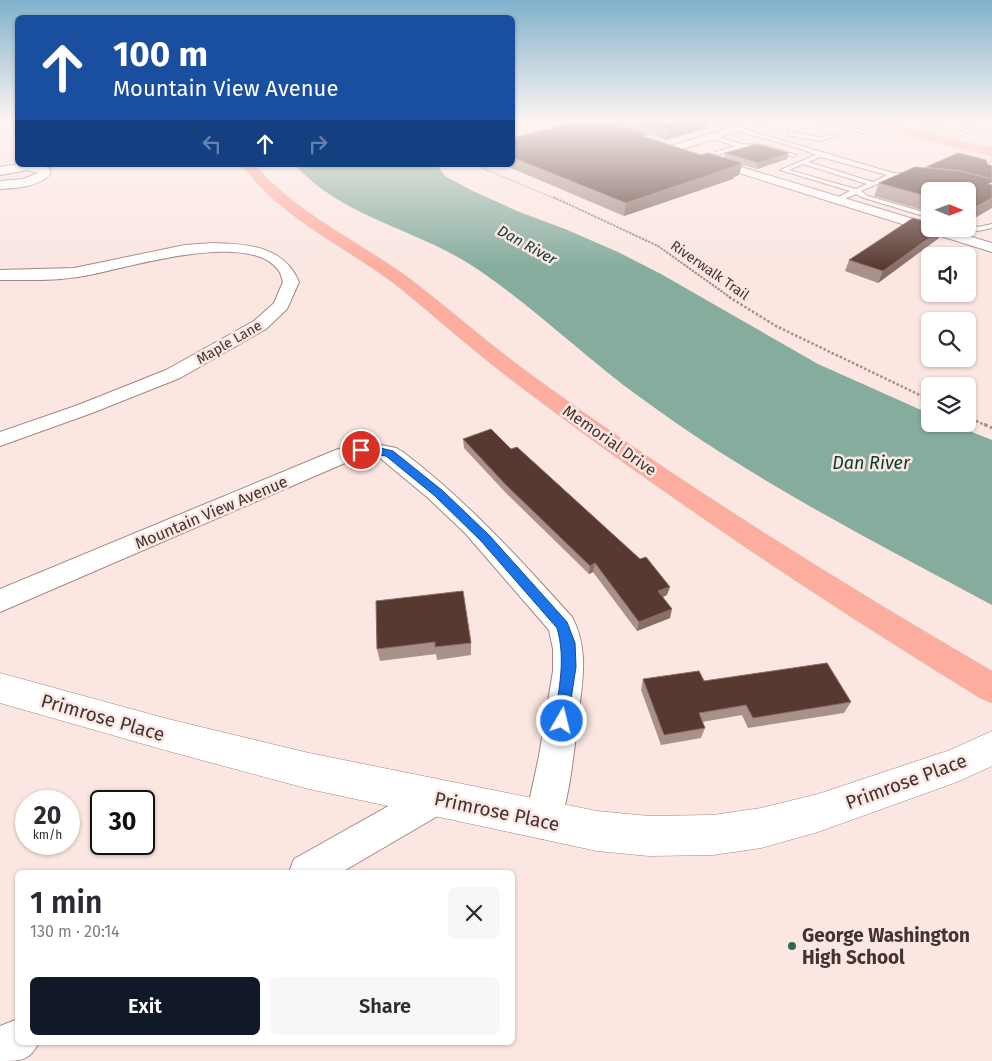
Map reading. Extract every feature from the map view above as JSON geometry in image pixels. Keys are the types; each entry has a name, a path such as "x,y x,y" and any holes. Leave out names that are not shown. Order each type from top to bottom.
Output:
{"main road":[{"name":"Memorial Drive","path":"252,170 264,184 300,214 394,275 546,396 789,563 992,688"}],"street":[{"path":"2,186 35,179 45,173 43,170"},
{"path":"739,170 992,248"},
{"name":"Maple Lane","path":"0,275 61,274 186,249 223,248 255,252 274,258 287,269 291,282 281,305 260,325 173,374 86,409 0,439"},
{"name":"Mountain View Avenue","path":"0,601 346,454 361,450 376,450 389,453 439,493 485,538 562,625 568,643 569,667 554,775 543,821"},
{"name":"Primrose Place","path":"0,688 168,735 290,766 543,821 597,831 649,836 713,835 762,828 818,813 957,765 992,748"},
{"path":"310,870 436,798"},
{"path":"0,1050 15,1042"}],"lane":[{"path":"784,170 921,213"},
{"path":"827,170 874,184"},
{"path":"873,170 893,175 918,174"},
{"path":"837,200 893,175"},
{"path":"976,228 992,226"}],"path":[{"name":"Riverwalk Trail","path":"486,170 572,205 658,246 762,318 801,339 921,396"},
{"path":"976,421 992,428"}],"water":[{"name":"Dan River","path":"300,170 440,170 445,176 473,191 618,252 661,274 818,364 921,410 921,432 972,432 992,440 992,605 813,508 725,456 641,398 515,296 471,265 426,241 356,210 314,183"}],"building":[{"path":"543,170 726,170 626,203"},
{"path":"909,170 961,171 992,179 992,182 988,184 992,185 992,198 976,207 976,182 921,182 921,195 879,183"},
{"path":"948,170 992,170 992,179"},
{"path":"913,218 921,220 921,238 929,238 883,271 849,260"},
{"path":"491,429 511,449 517,447 640,559 646,557 670,587 658,591 672,609 639,622 595,563 590,566 506,485 463,439"},
{"path":"463,591 471,643 435,647 435,642 377,649 376,601"},
{"path":"827,663 851,702 753,718 746,705 699,713 705,728 664,735 643,679 699,671 704,681"}],"place":[{"name":"George Washington High School","path":"792,946"}],"route":[{"path":"361,450 376,450 389,453 439,493 485,538 562,625 568,643 569,667 562,721"}]}
